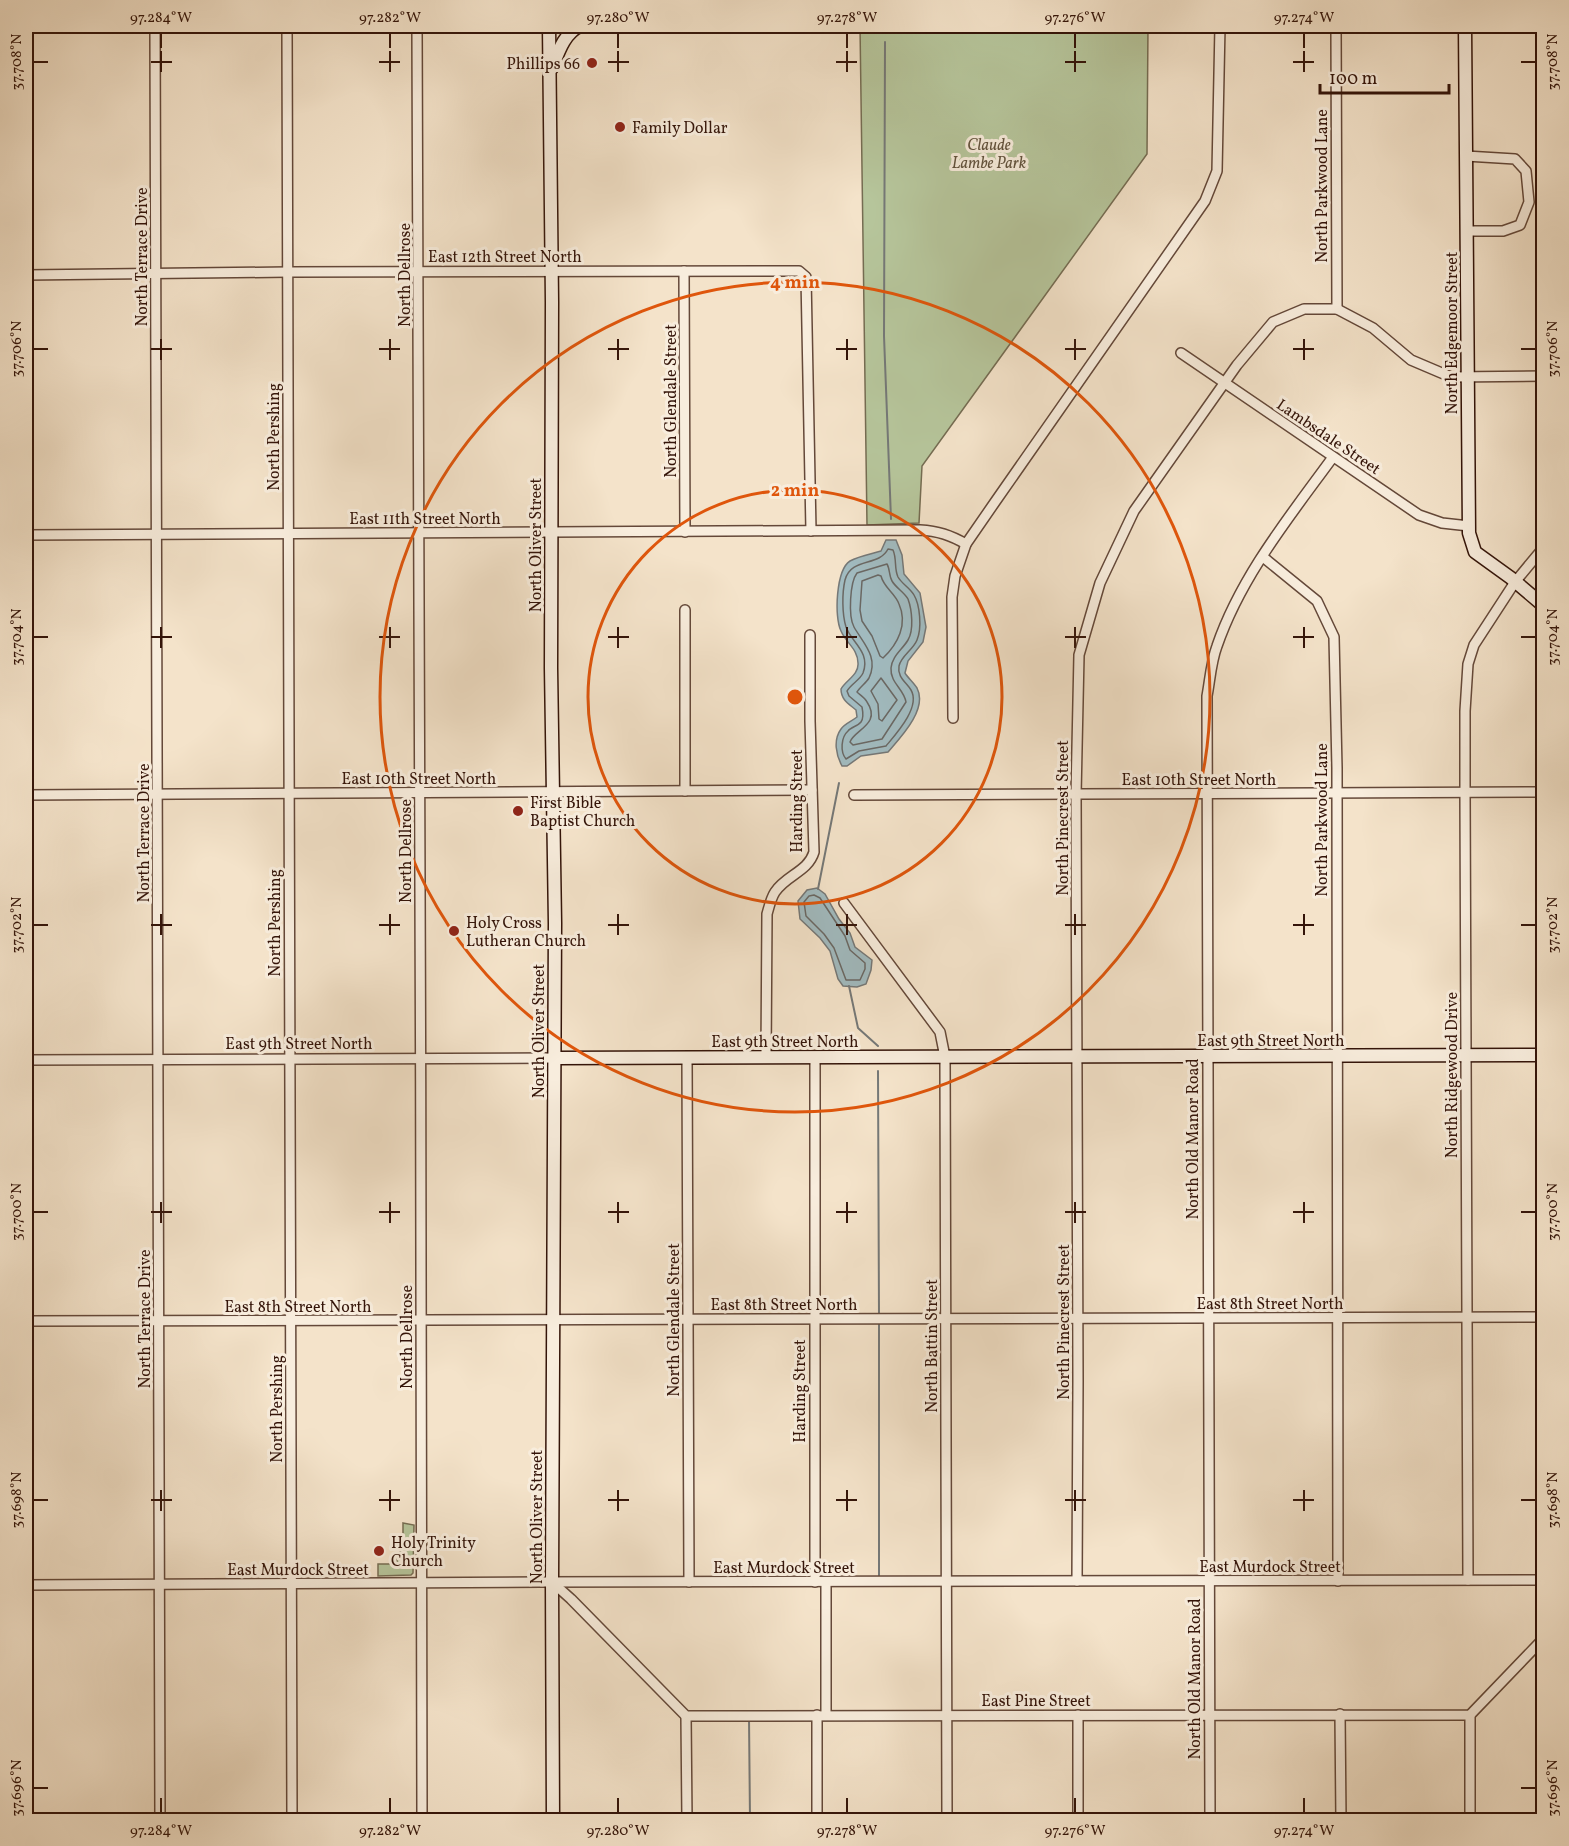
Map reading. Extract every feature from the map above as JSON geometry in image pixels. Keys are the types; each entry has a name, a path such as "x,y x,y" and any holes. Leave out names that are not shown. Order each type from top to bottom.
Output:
{"main road":[{"name":"North Oliver Street","path":"549,26 555,1058 553,1821"},
{"path":"550,75 566,38 580,26"},
{"name":"North Edgemoor Street","path":"1465,26 1469,526 1474,552 1544,606"},
{"name":"East 9th Street North","path":"555,1058 1544,1055"}],"street":[{"name":"North Terrace Drive","path":"155,26 160,1821"},
{"name":"North Pershing","path":"287,26 292,1821"},
{"name":"North Dellrose","path":"417,26 422,1058 422,1821"},
{"path":"953,718 952,597 958,564 966,544 1204,201 1217,171 1220,26"},
{"name":"North Parkwood Lane","path":"1336,26 1337,309"},
{"path":"1466,156 1515,159 1526,171 1529,202 1520,225 1503,231 1467,231"},
{"name":"North Glendale Street","path":"684,271 685,532"},
{"name":"East 12th Street North","path":"26,276 288,272 799,271 806,277 811,531"},
{"name":"North Pinecrest Street","path":"1077,1581 1076,795 1079,655 1100,583 1134,511 1224,383 1272,322 1305,309 1337,309"},
{"path":"1337,309 1373,328 1411,360 1451,377 1544,376"},
{"name":"Lambsdale Street","path":"1181,353 1419,515 1442,523 1469,526"},
{"name":"North Old Manor Road","path":"1210,1821 1208,696 1216,648 1234,602 1333,457"},
{"name":"East 11th Street North","path":"26,535 936,531 949,534 966,544"},
{"name":"North Ridgewood Drive","path":"1468,1580 1465,711 1468,664 1474,645 1515,582 1544,547"},
{"name":"North Parkwood Lane","path":"1263,557 1317,601 1334,637 1337,793 1338,1581"},
{"path":"685,610 686,791"},
{"name":"Harding Street","path":"766,1057 768,914 774,893 785,880 811,861 814,852 810,635"},
{"name":"East 10th Street North","path":"26,795 812,790"},
{"name":"East 10th Street North","path":"854,795 1544,792"},
{"name":"North Battin Street","path":"844,903 940,1032 945,1057 947,1821"},
{"path":"26,1002 27,1821"},
{"name":"North Glendale Street","path":"687,1057 689,1582"},
{"name":"Harding Street","path":"815,1057 815,1582"},
{"name":"East 9th Street North","path":"26,1060 555,1058"},
{"name":"East 8th Street North","path":"26,1321 1544,1317"},
{"name":"East Murdock Street","path":"26,1585 1544,1580"},
{"path":"552,1582 686,1716 687,1821"},
{"path":"817,1821 826,1582"},
{"path":"1470,1821 1470,1715 1544,1638"},
{"path":"1340,1714 1341,1821"},
{"path":"1078,1715 1078,1821"},
{"name":"East Pine Street","path":"686,1716 1470,1715"}],"green space":[{"name":"Claude Lambe Park","path":"860,26 1148,26 1147,154 922,466 919,523 867,525"},
{"path":"403,1523 414,1525 413,1573 411,1575 378,1576 378,1564 397,1564 397,1558 400,1558 400,1543 397,1543 397,1539 403,1538"}],"water":[{"path":"886,540 896,540 902,555 904,574 920,593 926,627 923,642 908,661 905,673 917,688 919,705 912,722 888,752 861,756 847,766 842,766 837,752 838,733 842,727 857,717 856,710 844,699 841,689 854,674 858,663 856,654 843,635 839,624 837,605 839,583 845,566 850,561 881,551"},
{"path":"817,888 825,894 850,933 855,947 872,960 866,984 857,987 843,986 838,979 830,951 800,919 798,901 807,890"}],"waterway":[{"path":"885,42 884,336 891,519"},
{"path":"818,889 839,783"},
{"path":"849,986 858,1028 878,1046"},
{"path":"878,1071 879,1317"},
{"path":"879,1323 879,1578"},
{"path":"749,1718 750,1820"}],"place":[{"name":"Phillips 66","path":"592,63"},
{"name":"Family Dollar","path":"620,127"},
{"name":"First Bible Baptist Church","path":"518,811"},
{"name":"Holy Cross Lutheran Church","path":"454,931"},
{"name":"Holy Trinity Church","path":"379,1551"}]}
